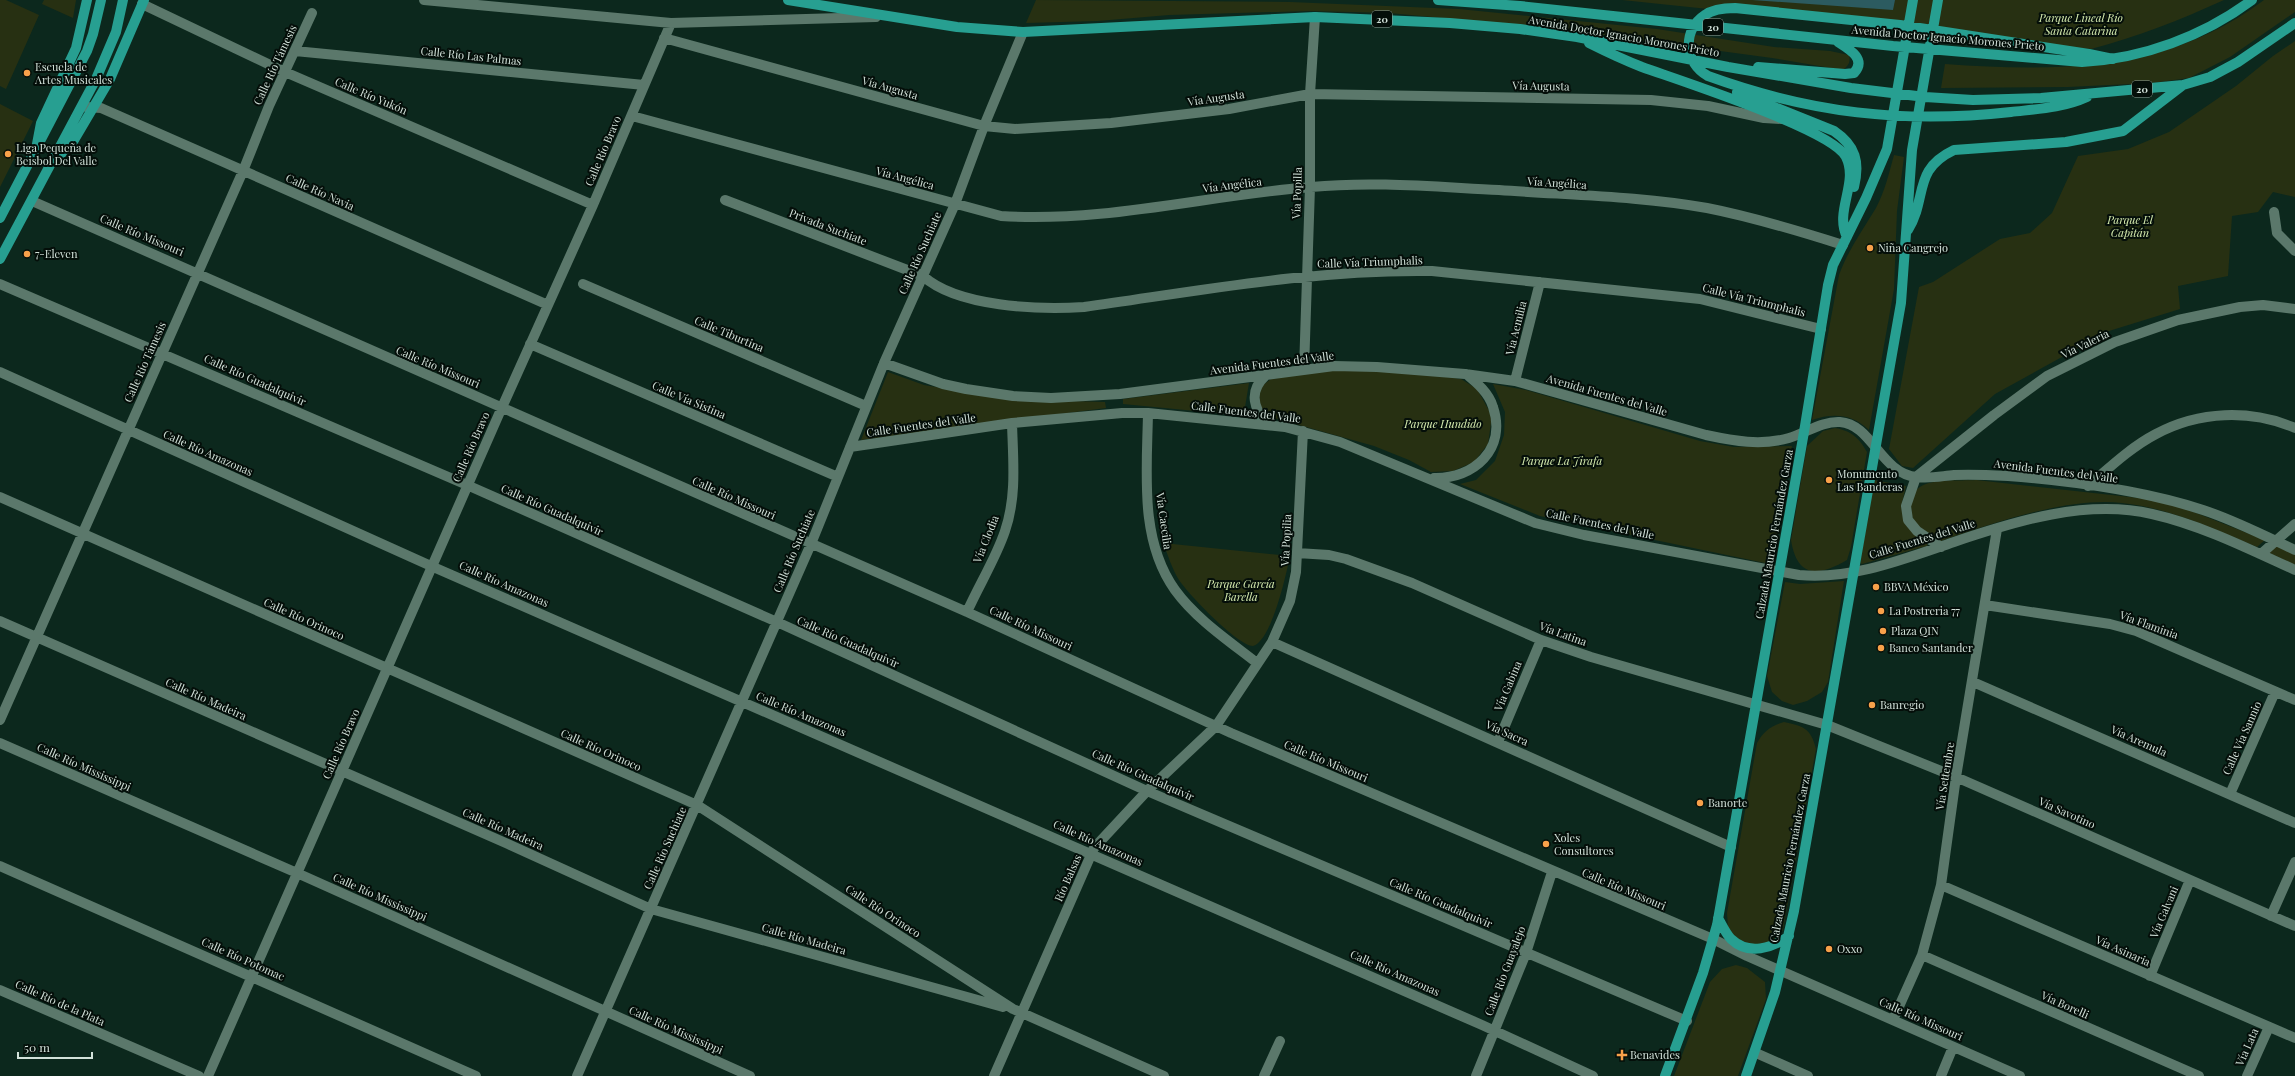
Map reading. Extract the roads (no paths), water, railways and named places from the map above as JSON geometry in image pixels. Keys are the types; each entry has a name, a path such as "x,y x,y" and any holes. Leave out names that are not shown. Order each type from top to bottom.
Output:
{"main road":[{"path":"37,151 41,123 76,48 87,0"},
{"path":"0,218 37,151 87,51 93,34 101,0"},
{"path":"0,259 82,107 108,53 123,0"},
{"name":"Avenida Doctor Ignacio Morones Prieto","path":"788,0 957,27 1023,32 1315,17 1450,23 1520,29 1577,38 1728,67 1851,88 1925,97 1973,100 2033,98 2183,85 2210,77 2238,62 2295,23"},
{"name":"Avenida Doctor Ignacio Morones Prieto","path":"1438,0 1528,7 1835,41 2082,62 2112,59 2148,51 2208,29 2252,0"},
{"name":"Calzada Mauricio Fernández Garza","path":"1667,1074 1687,1021 1713,939 1718,918 1830,279 1845,241 1887,149 1913,0"},
{"name":"Calzada Mauricio Fernández Garza","path":"1746,1076 1756,1053 1781,970 1789,936 1827,726 1901,303 1912,150 1938,0"},
{"path":"54,160 74,140 93,109 120,59 143,2"},
{"path":"2094,93 2065,105 1956,117 1905,118 1854,113 1780,98 1721,81 1702,73 1694,63 1690,54 1690,34 1695,24 1705,15 1724,8 1734,8 1900,25 2089,54 2112,59"},
{"path":"1577,38 1641,66 1682,80 1782,119 1832,144 1845,156 1850,171 1842,225 1845,241"},
{"path":"1728,67 1768,67 1845,74 1854,73 1858,67 1858,58 1853,52 1835,41"},
{"path":"1721,81 1736,92 1834,131 1850,145 1857,162 1857,171 1853,190 1845,207"},
{"path":"1907,232 1916,215 1925,176 1938,158 1954,150 2066,142 2123,131 2183,85"},
{"path":"1718,918 1731,939 1738,944 1754,949 1770,947 1789,936"}],"street":[{"path":"424,0 671,23 884,16"},
{"name":"Calle Río Yukón","path":"143,2 286,72 593,205"},
{"name":"Calle Río Támesis","path":"0,720 84,534 127,430 243,171 269,106 312,14"},
{"name":"Vía Popilla","path":"1304,370 1310,187 1310,94 1315,17"},
{"name":"Calle Río Bravo","path":"208,1076 467,485 593,205 671,23"},
{"name":"Calle Río Suchiate","path":"578,1076 811,544 884,362 955,204 984,126 1023,32"},
{"name":"Vía Augusta","path":"664,38 984,126 1015,129 1111,123 1229,109 1310,94 1650,100 1708,106 1764,118 1782,119"},
{"name":"Calle Río Las Palmas","path":"295,51 644,85"},
{"name":"Calle Río Navia","path":"82,107 93,109 101,108 548,305"},
{"name":"Vía Angélica","path":"632,116 1001,216 1028,218 1112,213 1310,187 1364,184 1425,186 1675,204 1735,215 1845,241"},
{"name":"Privada Suchiate","path":"725,200 923,276"},
{"name":"Calle Río Missouri","path":"32,201 967,612 1216,726 1552,872 1713,939 2020,1076"},
{"path":"2274,212 2277,233 2295,251"},
{"name":"Calle Vía Triumphalis","path":"923,276 932,284 974,299 1053,309 1084,307 1306,277 1404,271 1432,271 1700,299 1821,330"},
{"name":"Vía Aemilia","path":"1515,381 1540,282"},
{"name":"Calle Río Guadalquivir","path":"0,284 163,352 777,622 1147,791 1687,1021"},
{"name":"Calle Tiburtina","path":"583,284 866,406"},
{"name":"Vía Valeria","path":"1916,477 1994,414 2047,376 2115,342 2178,320 2216,311 2263,305 2295,309"},
{"name":"Calle Vía Sistina","path":"530,344 838,477"},
{"name":"Avenida Fuentes del Valle","path":"884,362 943,384 989,393 1051,398 1120,394 1334,366 1377,366 1465,374 1515,381 1706,435 1738,441 1773,442 1828,423 1842,422 1852,425 1860,431 1892,467 1916,477 1980,475 2043,480 2135,493 2184,504 2217,515 2295,550"},
{"name":"Calle Río Amazonas","path":"0,372 432,566 1495,1031 1593,1076"},
{"path":"1428,478 1447,478 1477,467 1487,456 1492,445 1496,423 1494,407 1479,385 1465,374"},
{"path":"1266,376 1256,388 1254,404 1260,417 1268,425"},
{"path":"1120,394 1116,406 1122,413"},
{"name":"Calle Fuentes del Valle","path":"850,447 1012,424 1122,413 1148,412 1268,425 1303,431 1340,442 1535,523 1584,535 1778,572 1821,577 1854,572 2036,518 2090,510 2134,511 2180,522 2261,554 2295,570"},
{"name":"Vía Caecilia","path":"1148,412 1148,506 1156,551 1165,575 1188,605 1257,663"},
{"path":"2088,486 2154,434 2197,418 2226,415 2256,417 2295,428"},
{"name":"Vía Clodia","path":"967,612 1005,532 1010,514 1014,480 1012,424"},
{"name":"Vía Popilia","path":"1216,726 1272,642 1290,601 1297,553 1303,431"},
{"path":"1916,477 1906,506 1908,520 1917,531 1941,547"},
{"name":"Calle Río Orinoco","path":"0,497 386,669 697,805 1017,1012 1164,1076"},
{"path":"2261,554 2274,540 2295,524"},
{"name":"Vía Settembre","path":"1892,1020 1922,955 1941,884 1956,777 1986,605 1997,529"},
{"name":"Vía Latina","path":"1297,553 1329,555 1346,559 1412,583 1541,640 1591,657 1827,726"},
{"name":"Vía Flaminia","path":"1986,605 2110,624 2136,631 2295,700"},
{"name":"Calle Río Madeira","path":"0,621 508,844 651,909 1017,1012"},
{"name":"Vía Gabina","path":"1498,742 1541,640"},
{"name":"Vía Sacra","path":"1272,642 1731,847"},
{"name":"Vía Aremula","path":"1973,682 2295,823"},
{"name":"Calle Vía Sannio","path":"2230,794 2275,692"},
{"name":"Río Balsas","path":"994,1076 1017,1012 1094,848 1147,791 1216,726"},
{"name":"Vía Savotino","path":"1827,726 1956,777 2295,926"},
{"name":"Calle Río Mississippi","path":"0,743 298,873 750,1076"},
{"path":"2271,916 2295,862"},
{"name":"Calle Río Potomac","path":"0,866 251,975 476,1076"},
{"name":"Calle Río Guayalejo","path":"1476,1076 1526,953 1552,872"},
{"name":"Vía Galvani","path":"2150,976 2190,880"},
{"name":"Vía Asinaria","path":"1941,884 2295,1038"},
{"name":"Vía Borelli","path":"1922,955 2199,1076"},
{"name":"Calle Río de la Plata","path":"0,990 199,1076"},
{"name":"Vía Lata","path":"2247,1076 2269,1027"},
{"path":"1264,1076 1280,1041"},
{"path":"1941,1076 1953,1047"},
{"path":"1756,1053 1808,1076"}],"water":[{"path":"1752,0 1895,0 1893,10"}],"place":[{"name":"Escuela de Artes Musicales","path":"27,73"},
{"name":"Liga Pequeña de Beisbol Del Valle","path":"8,154"},
{"name":"Niña Cangrejo","path":"1870,248"},
{"name":"7-Eleven","path":"27,254"},
{"name":"Monumento Las Banderas","path":"1829,480"},
{"name":"BBVA México","path":"1876,587"},
{"name":"La Postreria 77","path":"1881,611"},
{"name":"Plaza QIN","path":"1883,631"},
{"name":"Banco Santander","path":"1881,648"},
{"name":"Banregio","path":"1872,705"},
{"name":"Banorte","path":"1700,803"},
{"name":"Xoles Consultores","path":"1546,844"},
{"name":"Oxxo","path":"1829,949"},
{"name":"Benavides","path":"1622,1055"}],"park label":[{"name":"Parque Lineal Río Santa Catarina","path":"2081,24"},
{"name":"Parque El Capitán","path":"2130,226"},
{"name":"Parque Hundido","path":"1443,424"},
{"name":"Parque La Jirafa","path":"1562,461"},
{"name":"Parque García Barella","path":"1241,590"}]}
